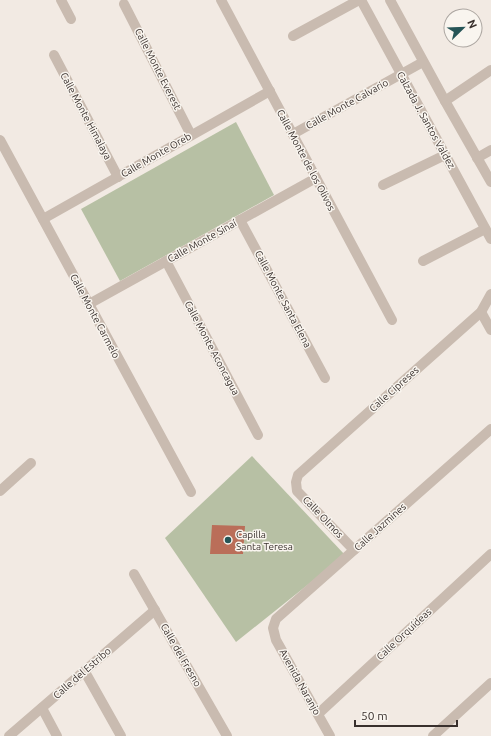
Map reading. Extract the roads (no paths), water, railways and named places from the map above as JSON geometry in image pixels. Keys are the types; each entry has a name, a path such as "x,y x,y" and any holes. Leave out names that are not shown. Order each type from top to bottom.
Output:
{"street":[{"path":"61,0 71,19"},
{"name":"Calle Monte de los Olivos","path":"221,0 392,320"},
{"path":"293,36 360,0"},
{"name":"Calzada J. Santos Valdez","path":"360,0 491,239"},
{"path":"390,0 444,101 491,182"},
{"name":"Calle Monte Everest","path":"124,4 191,135"},
{"name":"Calle Monte Himalaya","path":"54,55 118,177"},
{"name":"Calle Monte Calvario","path":"293,134 423,62"},
{"path":"444,101 491,70"},
{"name":"Calle Monte Oreb","path":"43,219 270,91"},
{"name":"Calle Monte Carmelo","path":"0,140 191,492"},
{"path":"477,158 491,150"},
{"path":"383,185 445,155"},
{"name":"Calle Monte Sinaí","path":"89,304 316,178"},
{"name":"Calle Monte Santa Elena","path":"240,220 325,378"},
{"path":"423,261 485,229"},
{"name":"Calle Monte Aconcagua","path":"166,261 258,435"},
{"name":"Calle Cipreses","path":"296,482 298,475 481,312 491,294"},
{"path":"481,312 491,330"},
{"name":"Calle Jazmines","path":"273,628 276,619 491,429"},
{"path":"0,491 31,463"},
{"name":"Calle Olmos","path":"296,482 297,491 354,550"},
{"name":"Calle Orquídeas","path":"318,714 491,554"},
{"name":"Calle del Fresno","path":"134,574 227,736"},
{"name":"Calle del Estribo","path":"9,736 85,672 155,610"},
{"name":"Avenida Naranjo","path":"273,628 276,640 330,736"},
{"path":"85,672 121,736"},
{"path":"433,736 491,683"},
{"path":"42,708 57,736"}],"place":[{"name":"Capilla Santa Teresa","path":"228,540"}]}
